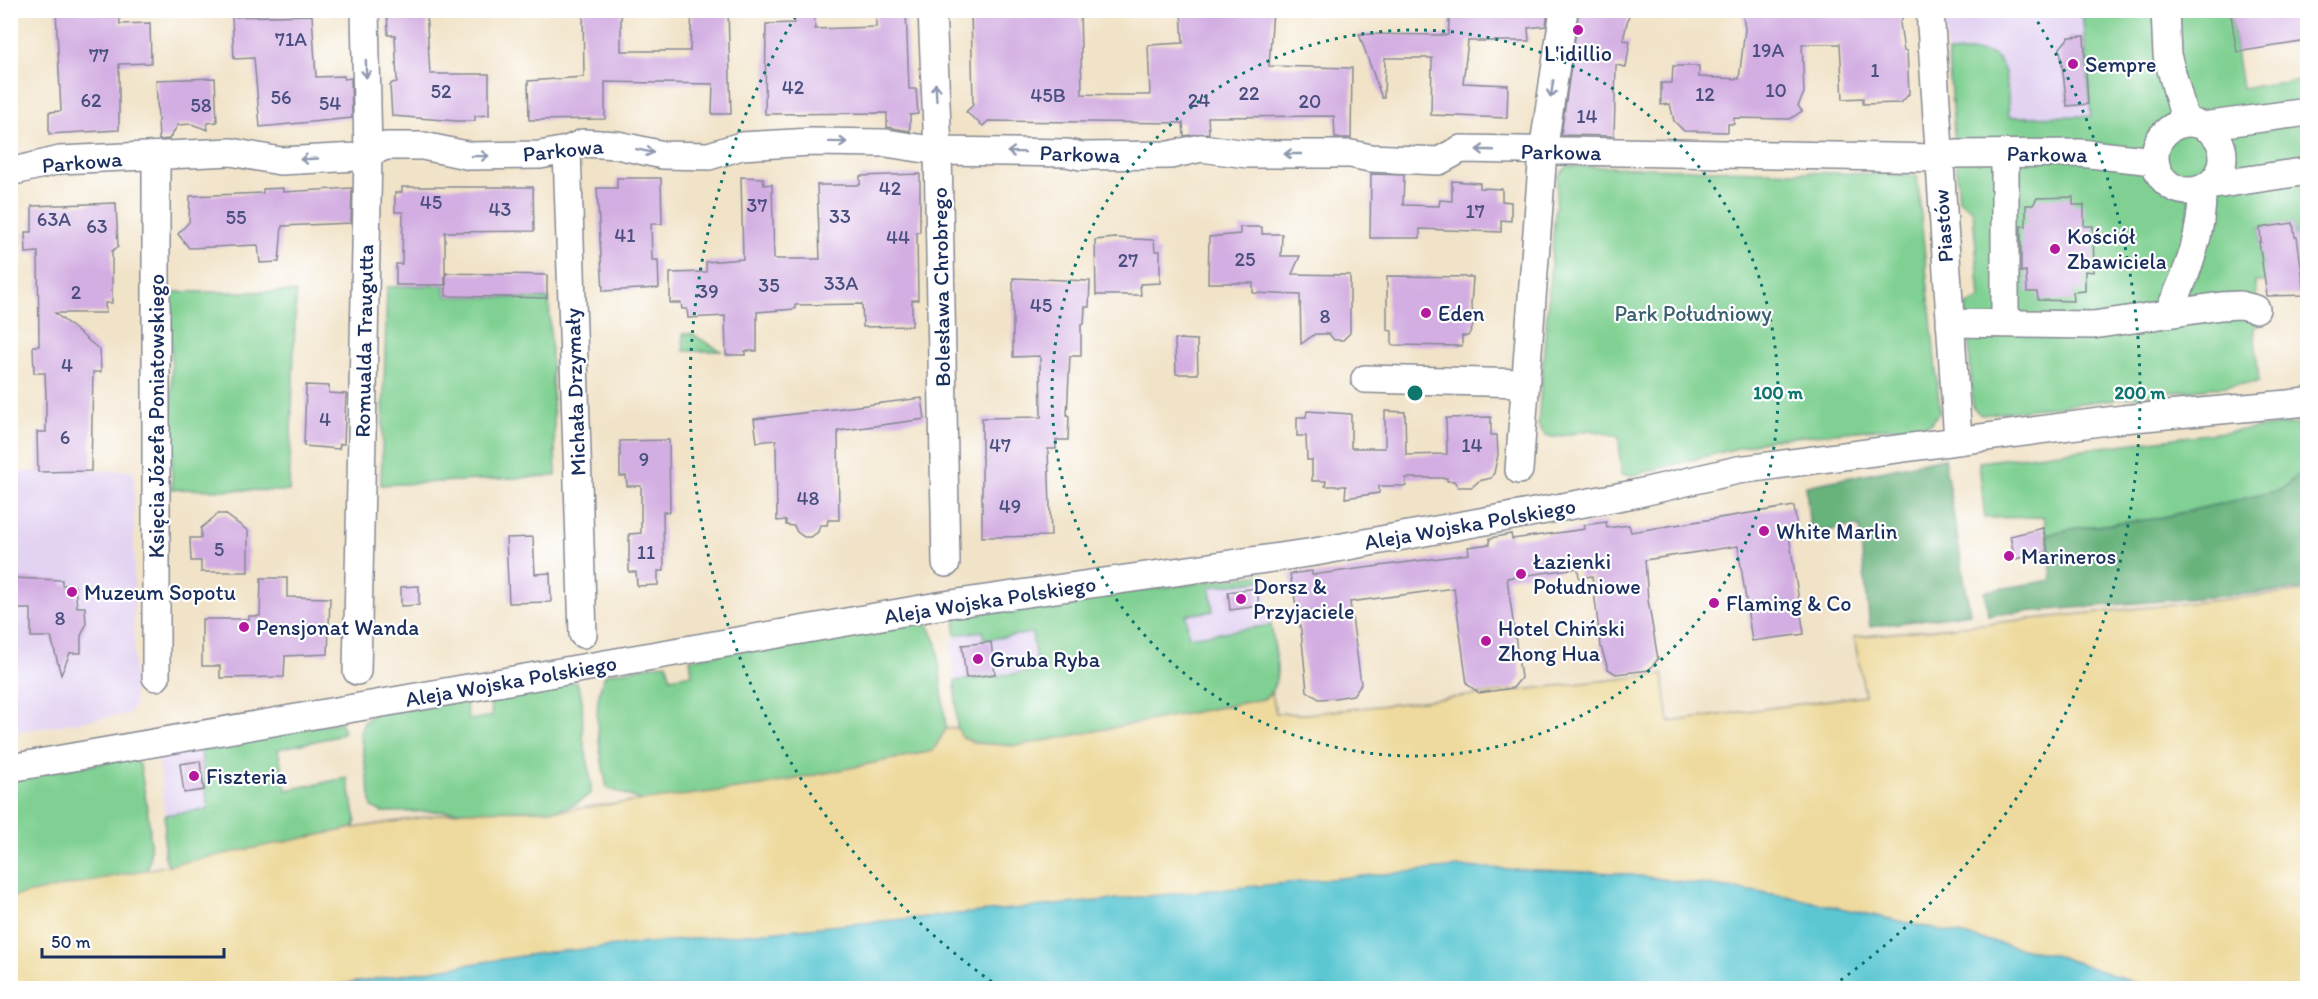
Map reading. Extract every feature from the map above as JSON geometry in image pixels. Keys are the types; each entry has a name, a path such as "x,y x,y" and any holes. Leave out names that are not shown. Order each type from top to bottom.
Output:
{"street":[{"name":"Romualda Traugutta","path":"357,671 368,154 365,10"},
{"name":"Bolesława Chrobrego","path":"932,10 938,151 945,563"},
{"path":"1519,470 1543,152 1564,10"},
{"name":"Piastów","path":"1930,10 1936,76 1938,158 1950,330 1964,440"},
{"path":"2165,10 2167,55 2195,124 2216,135 2224,158 2217,191 2202,211 2195,245 2182,285 2171,307"},
{"path":"2307,112 2171,128 2160,138 2155,161 2160,176 2171,186 2186,192 2217,191 2307,171"},
{"name":"Parkowa","path":"10,172 60,160 231,152 279,161 368,154 386,146 423,146 471,156 540,155 567,150 583,143 617,145 663,155 709,156 741,146 811,142 886,143 938,151 1159,155 1201,148 1247,154 1351,154 1370,158 1439,161 1461,149 1938,158 1956,154 2080,153 2155,161"},
{"name":"Michała Drzymały","path":"567,150 583,634"},
{"path":"2005,153 2005,310"},
{"name":"Księcia Józefa Poniatowskiego","path":"156,156 156,677"},
{"path":"1950,330 2093,325 2240,304 2256,309"},
{"path":"1365,379 1525,382"},
{"name":"Aleja Wojska Polskiego","path":"10,768 944,605 1315,552 1634,494 1738,470 2123,419 2307,402"}],"shaded area":[{"path":"1944,11 2082,11 2091,116 1952,118"},
{"name":"Muzeum Sopotu","path":"134,470 134,706 128,714 11,733 10,479 13,478 13,472"},
{"path":"1265,580 1271,625 1189,637 1186,614 1213,611 1209,587"},
{"path":"983,631 984,639 1032,633 1037,672 955,681 951,647 955,635"},
{"path":"201,751 208,809 165,815 158,757"}],"green space":[{"path":"2082,11 2230,11 2242,88 2307,79 2307,280 2255,282 2258,326 2254,327 2259,382 1981,415 1973,408 1966,306 1980,299 1973,211 1959,200 1948,53 1978,52 1995,56 2004,70 2009,117 2091,116","holes":["2292,223 2301,263 2263,267 2260,228"]},
{"name":"Park Południowy","path":"1568,166 1917,175 1940,412 1930,424 1772,439 1634,475 1621,475 1619,436 1589,430 1556,437 1546,436 1538,425 1558,176"},
{"path":"445,285 446,296 549,299 556,476 381,485 387,287"},
{"path":"171,292 296,292 289,491 172,489"},
{"path":"683,334 692,334 721,351 684,351"},
{"path":"2307,422 2307,467 2281,490 2154,519 2070,529 2047,535 2044,517 1985,518 1979,462"},
{"path":"1944,458 1970,613 1870,627 1859,526 1810,533 1806,486"},
{"path":"2307,467 2307,589 1988,615 1985,591 2052,580 2047,535 2070,529 2154,519 2281,490"},
{"path":"1264,574 1265,580 1210,587 1213,611 1186,615 1189,637 1271,625 1277,675 1271,692 1264,699 1017,746 975,743 962,737 957,728 955,681 1037,671 1032,633 984,640 983,631 955,635 956,612 967,614"},
{"path":"914,621 929,626 937,644 946,729 933,751 762,786 643,801 607,788 597,715 601,686 606,674 667,663 670,678 692,674 690,659"},
{"path":"576,682 582,702 583,737 590,772 591,793 574,805 554,810 382,812 372,807 360,732 364,722 372,715 465,700 469,720 492,716 489,695"},
{"path":"340,722 344,731 338,736 278,749 286,790 347,778 356,819 354,828 172,866 167,863 164,854 165,815 208,809 201,752 197,744"},
{"path":"133,758 140,765 149,820 150,849 146,872 11,897 11,778"}],"sand":[{"path":"2307,591 2307,988 2149,988 2061,957 1786,896 1617,873 542,953 319,988 11,988 11,897 354,828 463,811 563,810 762,786 933,751 946,729 957,728 962,737 975,743 1017,746 1264,699 1272,693 1276,713 1306,714 1663,674 1669,722 1865,695 1854,637"}],"water":[{"path":"1459,867 1617,873 1786,896 2061,957 2149,988 319,988 542,953"}],"building":[{"path":"56,10 119,10 120,24 150,23 151,63 119,64 119,130 49,134 49,112 61,111"},
{"path":"387,10 426,10 430,74 489,74 489,115 475,116 475,121 392,116 390,86 397,82 395,35 388,35"},
{"path":"583,10 621,10 621,51 690,51 692,10 728,10 731,114 712,114 713,84 605,82 605,119 529,120 528,81 584,77"},
{"path":"794,10 814,10 815,29 876,27 876,10 906,10 909,89 916,89 918,114 910,115 910,131 887,127 887,113 765,114 766,24 794,23"},
{"path":"971,10 1080,10 1082,94 1150,95 1148,45 1183,43 1181,12 1273,10 1269,66 1352,68 1351,138 1335,138 1334,116 1208,117 1209,133 1184,136 1183,123 988,121 983,126 966,112 973,105"},
{"path":"1450,10 1548,10 1546,26 1528,28 1529,41 1468,41 1463,83 1508,85 1507,118 1431,115 1432,58 1385,58 1384,98 1382,98 1359,34 1448,35"},
{"path":"1579,10 1630,10 1623,40 1630,41 1626,67 1616,65 1614,136 1561,135"},
{"path":"1742,10 1906,10 1900,23 1904,51 1907,51 1909,94 1901,103 1863,104 1863,98 1843,99 1840,44 1802,44 1804,93 1798,106 1802,111 1790,119 1734,118 1734,124 1728,124 1728,132 1684,131 1674,121 1670,104 1661,105 1661,83 1672,83 1673,66 1699,66 1699,77 1739,79 1745,29"},
{"path":"2230,10 2307,10 2307,41 2237,52"},
{"path":"312,15 316,77 351,78 352,118 260,127 254,58 234,59 232,17"},
{"path":"2084,36 2088,104 2067,106 2060,48 2069,37"},
{"path":"215,78 217,122 207,123 208,130 191,124 178,125 169,139 159,140 156,80"},
{"path":"920,174 920,232 917,232 918,300 912,300 912,326 863,327 862,304 795,305 795,309 757,312 757,351 745,351 745,355 726,355 725,316 688,318 687,309 682,309 681,303 670,303 670,273 706,272 706,262 743,259 741,177 763,178 764,185 772,184 774,259 820,259 817,185 860,185 860,176"},
{"path":"1371,174 1404,175 1403,205 1439,206 1440,200 1452,201 1452,181 1480,183 1480,188 1502,189 1502,201 1511,202 1511,221 1501,220 1501,232 1420,229 1420,238 1370,238"},
{"path":"617,178 661,178 662,224 651,224 652,260 658,260 659,288 603,291 597,188 617,188"},
{"path":"402,187 533,187 534,231 445,232 445,285 396,285 396,264 402,264 403,212 395,212 395,193 402,192"},
{"path":"283,188 283,192 352,188 351,223 282,226 279,262 260,263 258,245 189,248 178,234 189,222 190,196 263,193 263,189"},
{"name":"Kościół Zbawiciela","path":"2073,197 2073,205 2084,205 2084,226 2093,226 2094,272 2085,271 2085,291 2073,292 2074,301 2038,300 2037,292 2027,292 2026,271 2021,272 2021,226 2026,226 2026,205 2033,205 2037,198"},
{"path":"116,203 118,247 112,251 112,303 105,303 106,313 55,313 100,350 101,372 93,372 91,471 38,472 37,432 46,432 46,397 45,373 34,373 33,346 39,346 38,252 26,253 25,232 32,232 32,206"},
{"path":"2293,223 2305,295 2267,296 2259,242 2261,242 2260,228"},
{"path":"1240,227 1262,227 1262,234 1282,234 1281,256 1300,256 1292,274 1350,275 1350,333 1343,340 1334,340 1329,334 1315,334 1301,344 1300,295 1253,293 1253,283 1208,283 1209,237 1240,234"},
{"path":"1115,238 1154,240 1155,251 1160,251 1160,283 1140,284 1141,295 1096,295 1095,240"},
{"path":"446,273 547,275 547,298 446,296"},
{"path":"1387,276 1473,277 1471,306 1476,320 1468,336 1462,336 1462,346 1392,345 1392,331 1387,330"},
{"path":"1013,278 1090,281 1089,307 1085,307 1084,324 1081,324 1081,356 1070,356 1068,440 1056,440 1056,449 1048,449 1051,536 982,537 982,418 1041,417 1040,356 1013,357"},
{"path":"1175,339 1197,340 1198,374 1176,374"},
{"path":"306,385 329,386 329,393 346,394 344,444 340,444 339,449 304,446"},
{"path":"922,398 925,419 838,431 839,520 828,520 827,525 820,525 818,532 811,537 804,537 797,532 794,526 786,525 786,520 777,521 776,440 757,442 754,419"},
{"path":"1307,411 1351,414 1351,448 1385,448 1385,411 1405,412 1406,455 1447,454 1446,418 1491,417 1491,435 1497,435 1498,455 1494,473 1491,478 1479,481 1472,487 1458,487 1454,481 1447,481 1447,478 1406,478 1406,486 1379,486 1379,493 1345,498 1346,486 1325,486 1326,481 1312,481 1312,460 1307,460 1306,436 1297,436 1297,417 1306,417"},
{"path":"669,440 670,512 663,512 664,571 658,571 658,585 637,586 636,572 629,572 629,534 641,533 641,486 627,486 626,476 620,476 620,441"},
{"path":"1794,506 1797,528 1788,529 1804,634 1752,641 1738,546 1645,560 1648,600 1658,659 1649,670 1616,674 1608,669 1601,647 1592,576 1579,578 1578,568 1507,578 1521,678 1513,688 1479,693 1467,684 1454,588 1350,602 1361,684 1353,695 1335,698 1319,699 1307,691 1301,631 1290,574 1312,571 1312,575 1469,554 1468,547 1490,544 1490,538 1511,534 1512,539 1585,529 1584,525 1606,522 1607,528 1629,525 1631,532"},
{"path":"218,514 225,514 248,531 248,572 201,572 201,561 191,561 190,538 201,538 201,528"},
{"path":"2043,528 2048,552 2015,559 2010,536"},
{"path":"533,537 535,574 550,573 551,602 509,603 506,538"},
{"path":"12,578 62,580 62,585 75,586 77,607 85,607 86,625 81,636 81,653 70,653 61,675 51,637 31,637 31,609 12,609"},
{"name":"Pensjonat Wanda","path":"261,578 287,578 287,597 330,598 328,654 285,656 284,677 220,678 220,666 202,666 202,619 249,619 249,616 260,616"},
{"path":"419,586 419,605 401,606 401,587"},
{"path":"1257,588 1259,606 1230,610 1228,592"},
{"name":"Gruba Ryba","path":"991,642 995,674 966,678 962,645"},
{"path":"200,761 204,790 184,793 180,764"}],"place":[{"name":"L'idillio","path":"1578,30"},
{"name":"Sempre","path":"2073,64"},
{"name":"Kościół Zbawiciela","path":"2055,249"},
{"name":"Eden","path":"1426,313"},
{"name":"White Marlin","path":"1764,531"},
{"name":"Marineros","path":"2009,556"},
{"name":"Łazienki Południowe","path":"1521,574"},
{"name":"Muzeum Sopotu","path":"72,592"},
{"name":"Dorsz & Przyjaciele","path":"1241,599"},
{"name":"Flaming & Co","path":"1714,603"},
{"name":"Pensjonat Wanda","path":"244,627"},
{"name":"Hotel Chiński Zhong Hua","path":"1486,641"},
{"name":"Gruba Ryba","path":"978,659"},
{"name":"Fiszteria","path":"194,776"}]}
